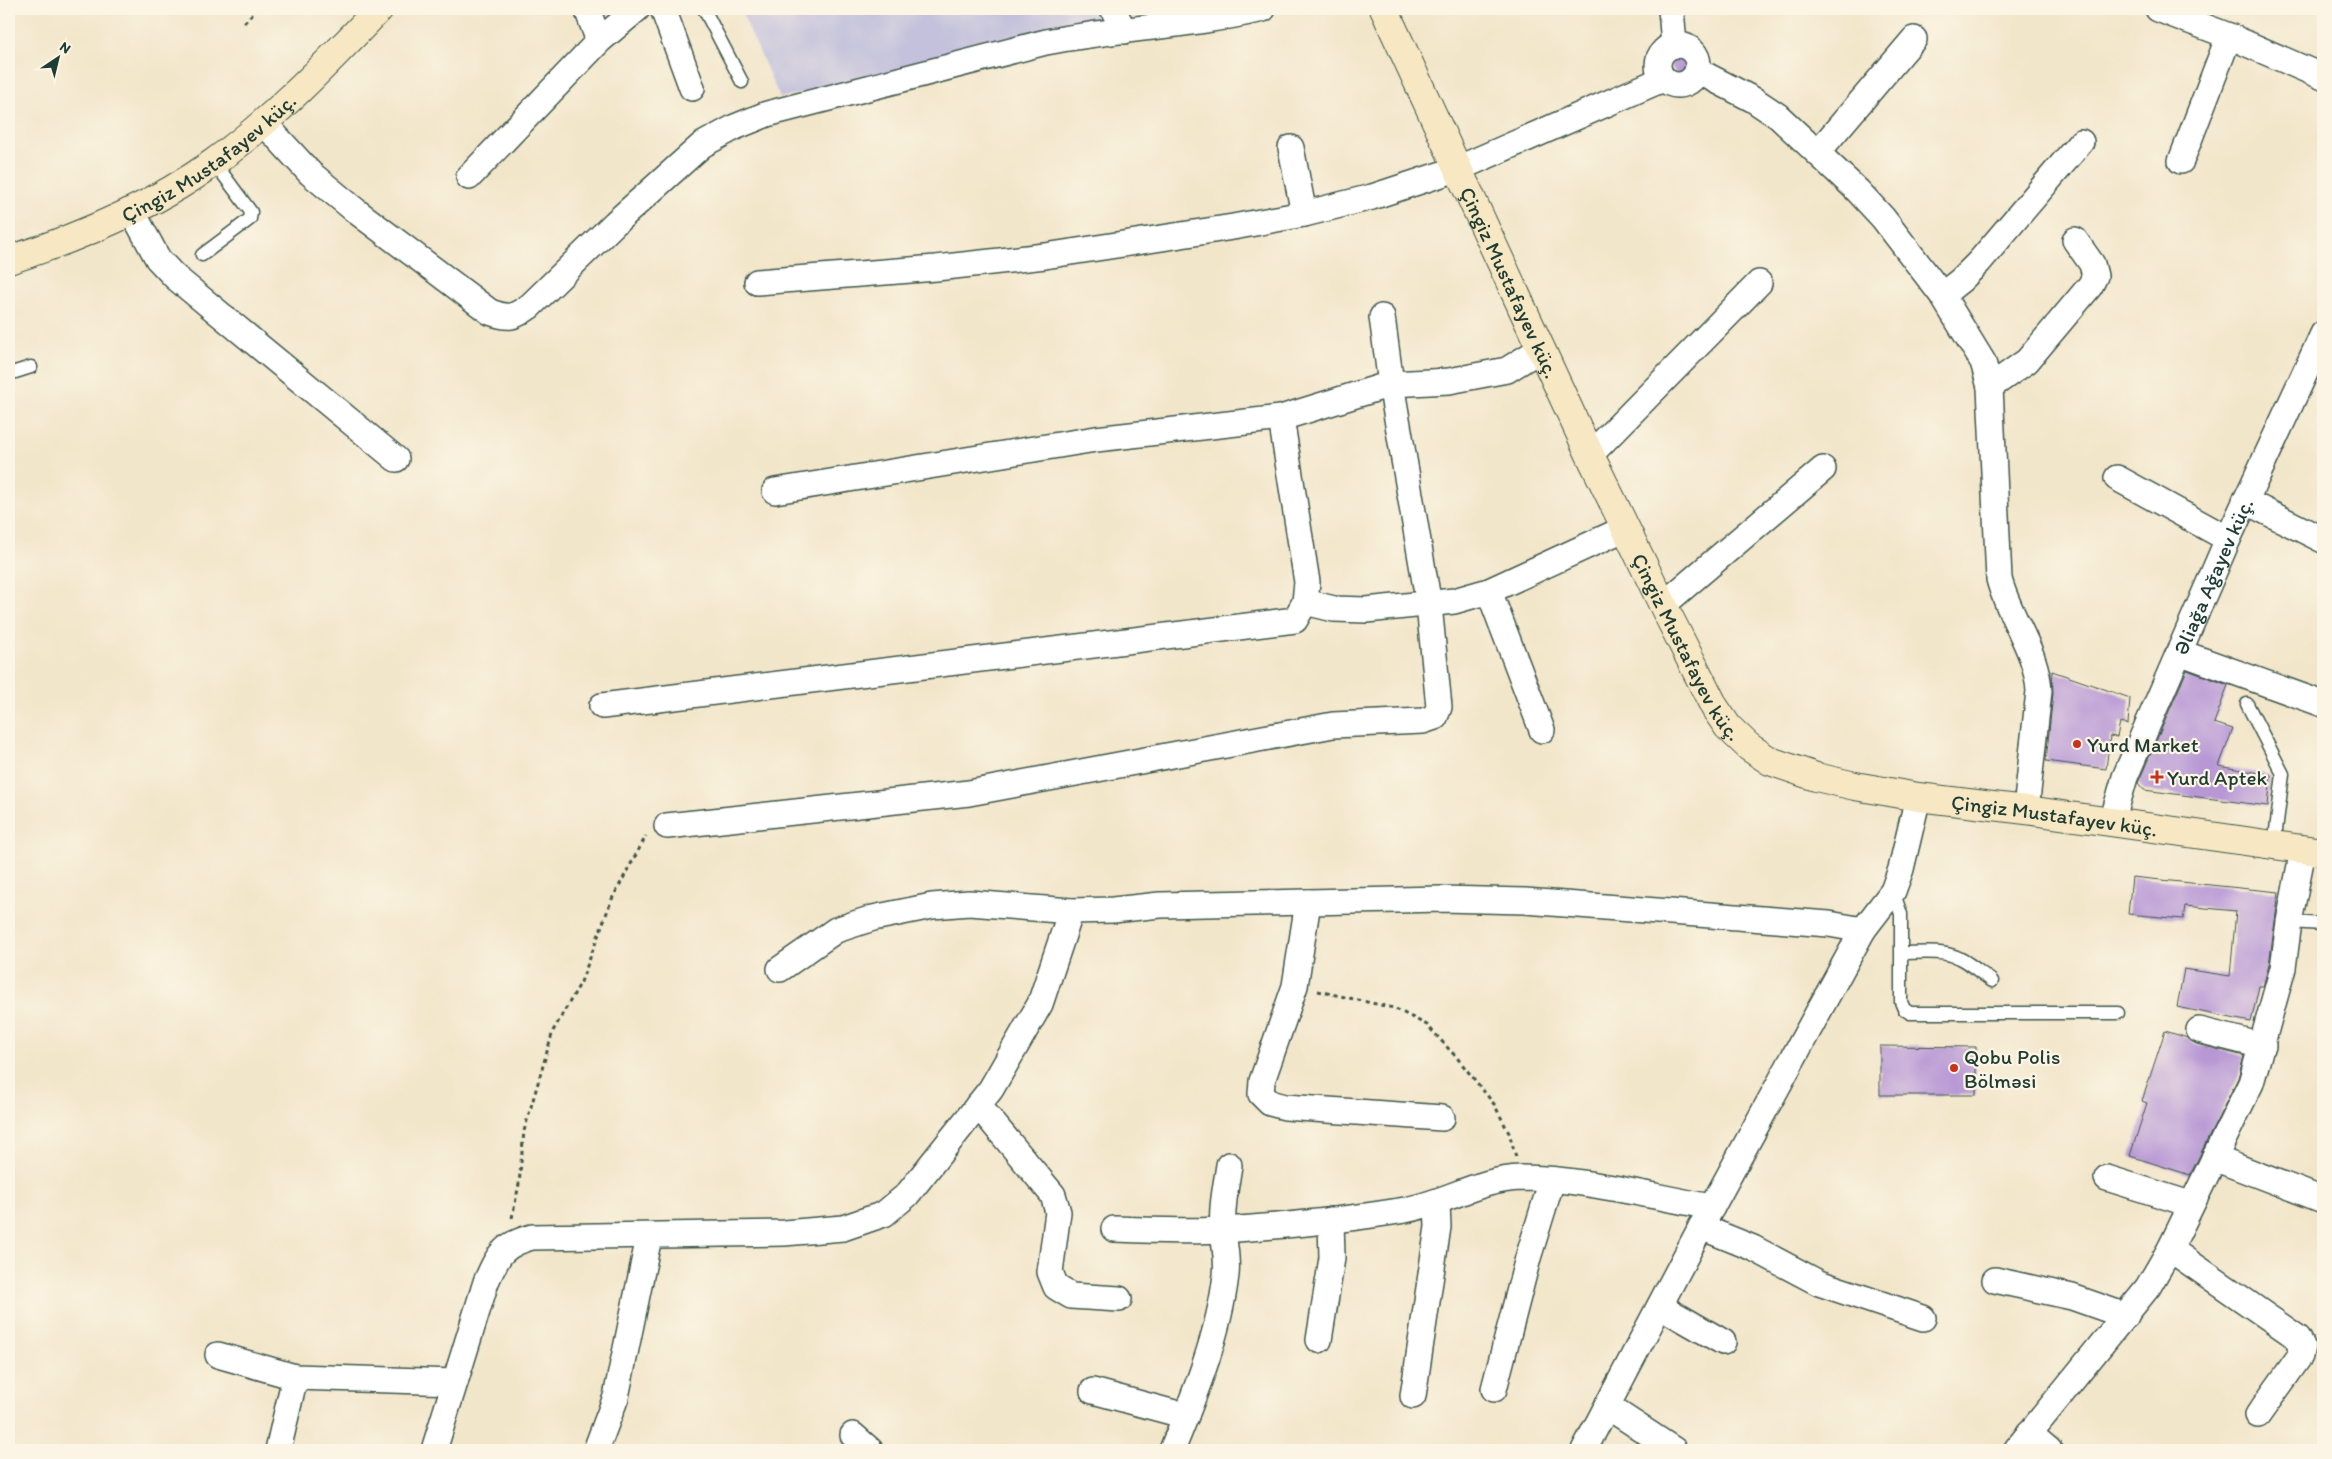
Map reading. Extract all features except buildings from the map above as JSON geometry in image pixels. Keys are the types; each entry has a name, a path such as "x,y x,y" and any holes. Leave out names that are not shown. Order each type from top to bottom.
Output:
{"street":[{"name":"Çingiz Mustafayev küç.","path":"9,260 85,232 132,211 162,196 214,162 264,122 379,9"},
{"path":"587,9 599,41"},
{"path":"469,177 599,41 637,9"},
{"path":"663,9 692,88"},
{"path":"1113,9 1124,31"},
{"path":"264,122 310,173 490,312 506,318 519,314 530,306 615,223 702,145 735,127 777,112 1046,42 1084,35 1200,22 1263,9"},
{"name":"Çingiz Mustafayev küç.","path":"1384,9 1590,455 1715,708 1728,728 1749,747 1770,761 1816,777 1855,786 1918,797 2026,810 2313,851"},
{"path":"1671,9 1674,45"},
{"path":"2158,9 2229,36 2323,77"},
{"path":"2181,160 2229,36"},
{"path":"1818,152 1914,39"},
{"path":"1674,45 1688,47 1699,64 1698,71 1689,82 1683,85 1669,83 1663,79 1660,73 1659,59 1662,53 1674,45"},
{"path":"1698,71 1754,100 1778,116 1818,152 1883,218 1942,295 1982,362 1990,387 1999,579 2008,608 2038,672 2039,690 2026,810"},
{"path":"757,282 936,268 1045,256 1304,214 1372,198 1457,169 1663,79"},
{"path":"1942,295 1979,262 2081,142"},
{"path":"1291,148 1304,214"},
{"path":"132,211 158,259 175,277 396,459"},
{"path":"1990,387 2027,361 2090,286 2095,276 2092,264 2075,240"},
{"path":"1590,455 1759,283"},
{"path":"667,826 969,794 1333,725 1423,721 1435,717 1439,707 1428,605 1391,384 1382,317"},
{"name":"Əliağa Ağayev küç.","path":"2112,822 2125,777 2228,539 2320,349"},
{"path":"775,490 1096,439 1280,418 1391,384 1449,381 1507,370 1541,350"},
{"path":"602,706 1295,620 1305,602 1307,582 1280,418"},
{"path":"1663,605 1823,470"},
{"path":"2116,478 2228,539"},
{"path":"2245,501 2323,540"},
{"path":"1305,602 1334,609 1366,610 1454,601 1489,590 1626,528"},
{"path":"1489,590 1542,730"},
{"path":"2179,652 2323,704"},
{"path":"1584,1450 1707,1217 1863,930 1893,891 1901,869 1918,797"},
{"path":"2049,1450 2023,1442 2148,1287 2170,1248 2251,1083 2284,968 2289,922 2313,851"},
{"path":"780,969 836,930 873,918 932,906 969,903 1071,911 1160,906 1308,902 1441,899 1525,900 1829,924 1863,930"},
{"path":"1308,902 1295,986 1262,1081 1261,1094 1270,1103 1285,1107 1442,1118"},
{"path":"434,1450 486,1282 496,1259 507,1246 532,1237 649,1237 784,1233 843,1228 884,1214 908,1195 991,1088 1040,1004 1071,911"},
{"path":"2199,1030 2263,1046"},
{"path":"978,1105 1052,1195 1058,1212 1050,1272 1056,1286 1071,1296 1119,1300"},
{"path":"2214,1158 2323,1200"},
{"path":"1172,1450 1199,1384 1222,1298 1227,1253 1223,1230 1223,1201 1230,1165"},
{"path":"1114,1229 1223,1230 1332,1220 1396,1212 1437,1203 1480,1185 1520,1178 1552,1180 1579,1183 1707,1217 1753,1248 1819,1283 1923,1318"},
{"path":"2107,1178 2190,1204"},
{"path":"1494,1389 1528,1258 1552,1180"},
{"path":"1413,1396 1438,1228 1437,1203"},
{"path":"1319,1340 1332,1258 1332,1220"},
{"path":"596,1450 616,1397 649,1237"},
{"path":"2170,1248 2298,1338 2302,1346 2300,1356 2258,1415"},
{"path":"1995,1280 2072,1297 2126,1316"},
{"path":"1660,1306 1723,1342"},
{"path":"218,1356 295,1377 455,1382"},
{"path":"278,1450 295,1377"},
{"path":"1093,1391 1186,1416"},
{"path":"1607,1406 1674,1450"}],"lane":[{"path":"704,9 742,82"},
{"path":"202,255 250,219 251,212 214,162"},
{"path":"9,374 31,367"},
{"path":"2247,704 2283,774 2274,846"},
{"path":"1893,891 1901,914 1901,1002 1904,1009 1910,1013 2118,1013"},
{"path":"2289,922 2323,924"},
{"path":"1901,953 1940,953 1960,958 1992,981"}],"path":[{"path":"244,23 257,9"},
{"path":"507,1246 519,1184 524,1131 553,1032 581,982 612,899 634,856 646,836 667,826"},
{"path":"1295,986 1394,1008 1427,1025 1458,1059 1494,1104 1509,1133 1520,1178"}],"shaded area":[{"path":"740,9 1102,9 1108,21 780,98"}],"place":[{"name":"Yurd Market","path":"2077,744"},
{"name":"Yurd Aptek","path":"2157,777"},
{"name":"Qobu Polis Bölməsi","path":"1954,1068"}]}
